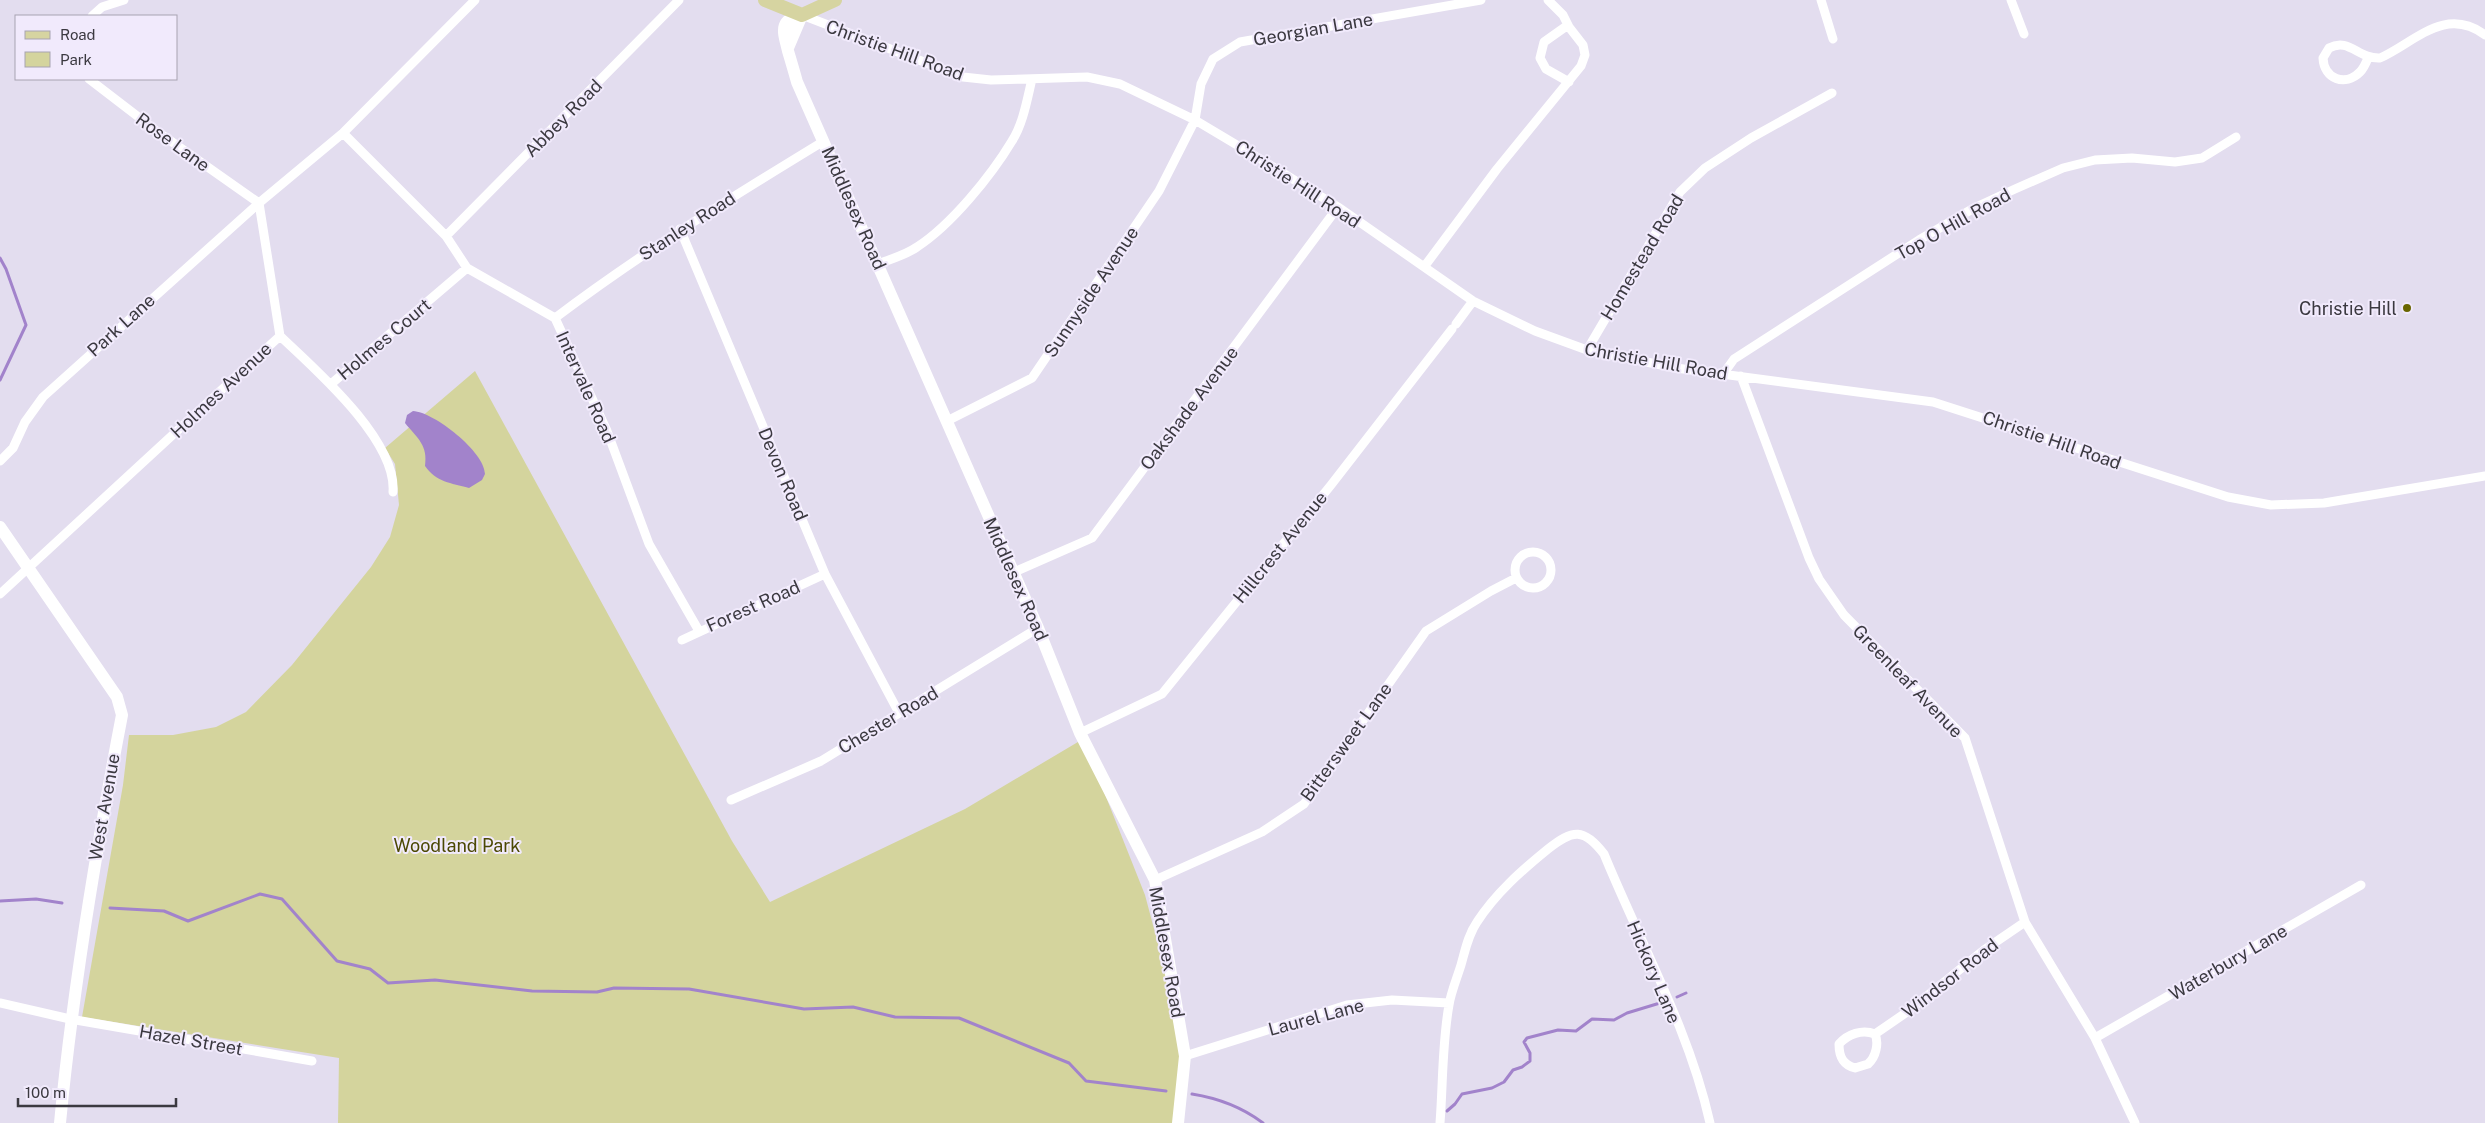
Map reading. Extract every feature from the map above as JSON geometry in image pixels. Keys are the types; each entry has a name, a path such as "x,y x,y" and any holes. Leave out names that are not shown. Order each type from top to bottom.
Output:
{"main road":[{"path":"765,0 802,15 835,0"}],"street":[{"path":"93,15 102,7 124,0"},
{"path":"259,203 343,133 475,0"},
{"name":"Abbey Road","path":"446,236 679,0"},
{"name":"Georgian Lane","path":"1195,120 1201,84 1213,59 1240,42 1481,0"},
{"path":"1424,267 1497,169 1582,66 1585,55 1583,46 1563,15 1548,0"},
{"path":"1821,0 1832,39"},
{"path":"2011,0 2024,34"},
{"name":"Middlesex Road","path":"802,15 788,48 797,82 1012,573 1038,628 1080,733 1155,880 1186,1056 1178,1123"},
{"name":"Christie Hill Road","path":"802,15 963,77 991,80 1087,77 1120,84 1195,120 1338,207 1473,300 1535,331 1587,350 1676,368 1933,402 2228,497 2271,505 2324,503 2485,476"},
{"path":"1568,25 1544,42 1540,58 1546,70 1569,82"},
{"path":"2368,58 2361,71 2352,78 2343,80 2335,78 2328,73 2323,58 2329,48 2340,44 2355,49 2368,58 2380,58 2414,37 2440,25 2461,25 2485,35"},
{"name":"Rose Lane","path":"90,80 158,132 259,203"},
{"path":"878,264 916,248 944,225 970,196 1013,140 1025,109 1032,80"},
{"name":"Homestead Road","path":"1587,350 1680,192 1705,168 1728,153 1832,93"},
{"name":"Sunnyside Avenue","path":"947,421 1032,378 1160,191 1195,120"},
{"name":"Intervale Road","path":"343,133 446,236 467,268 555,318 607,431 649,544 699,631"},
{"name":"Top O Hill Road","path":"1724,373 1734,359 1974,208 2063,168 2094,160 2132,158 2175,162 2202,158 2236,137"},
{"name":"Stanley Road","path":"555,318 611,276 680,229 824,141"},
{"name":"Holmes Avenue","path":"0,594 280,336 259,203"},
{"name":"Park Lane","path":"0,461 13,448 25,422 43,397 259,203"},
{"name":"Oakshade Avenue","path":"1012,573 1092,538 1338,207"},
{"name":"Devon Road","path":"680,229 825,574 898,714"},
{"name":"Holmes Court","path":"280,336 331,384 467,268"},
{"name":"Hillcrest Avenue","path":"1080,733 1162,694 1331,485 1473,300"},
{"name":"Greenleaf Avenue","path":"1741,376 1809,558 1819,579 1844,615 1965,738 2025,922 2095,1038 2135,1123"},
{"path":"331,384 362,422 385,456 394,479 393,492"},
{"name":"West Avenue","path":"0,527 116,697 122,715 97,846 70,1019 60,1123"},
{"path":"1526,554 1540,554 1550,564 1548,579 1538,587 1526,587 1516,578 1516,564 1526,554"},
{"name":"Forest Road","path":"682,640 825,574"},
{"name":"Bittersweet Lane","path":"1155,880 1262,832 1304,804 1426,631 1516,578"},
{"name":"Chester Road","path":"731,800 821,761 1038,628"},
{"name":"Hickory Lane","path":"1449,1003 1468,939 1486,909 1513,878 1568,834 1578,833 1592,839 1604,854 1677,1022 1695,1069 1710,1123"},
{"name":"Waterbury Lane","path":"2095,1038 2361,885"},
{"name":"Windsor Road","path":"1875,1034 1907,1012 1984,950 2025,922"},
{"name":"Laurel Lane","path":"1186,1056 1347,1005 1392,1000 1449,1003"},
{"path":"0,1003 70,1019"},
{"path":"1440,1123 1449,1003"},
{"name":"Hazel Street","path":"70,1019 312,1061"},
{"path":"1864,1031 1875,1034 1878,1039 1872,1061 1864,1067 1855,1068 1845,1064 1838,1044 1843,1039 1864,1031"}],"green space":[{"name":"Woodland Park","path":"475,371 732,841 770,902 965,809 1083,739 1145,895 1162,959 1180,1056 1177,1123 338,1123 339,1058 82,1017 123,785 129,735 173,735 216,727 246,712 292,665 371,567 390,537 399,505 395,464 385,448"}],"shaded area":[{"path":"413,411 433,418 468,445 483,465 485,474 482,480 469,488 439,479 429,471 425,466 425,453 421,443 405,423 407,415"}],"waterway":[{"path":"0,258 6,269 26,325 0,380"},
{"path":"110,908 164,911 188,921 260,894 282,899 337,961 370,969 388,983 435,980 532,991 597,992 614,988 689,989 804,1009 853,1007 895,1017 959,1018 1069,1063 1086,1081 1166,1091"},
{"path":"0,901 36,899 62,903"},
{"path":"1677,997 1686,993"},
{"path":"1447,1111 1462,1094 1492,1088 1504,1082 1513,1070 1522,1067 1530,1061 1530,1053 1524,1042 1527,1038 1558,1030 1576,1031 1592,1019 1614,1020 1627,1013 1660,1003"},
{"path":"1192,1094 1229,1104 1247,1112 1263,1123"}],"place":[{"name":"Christie Hill","path":"2407,308"}]}
